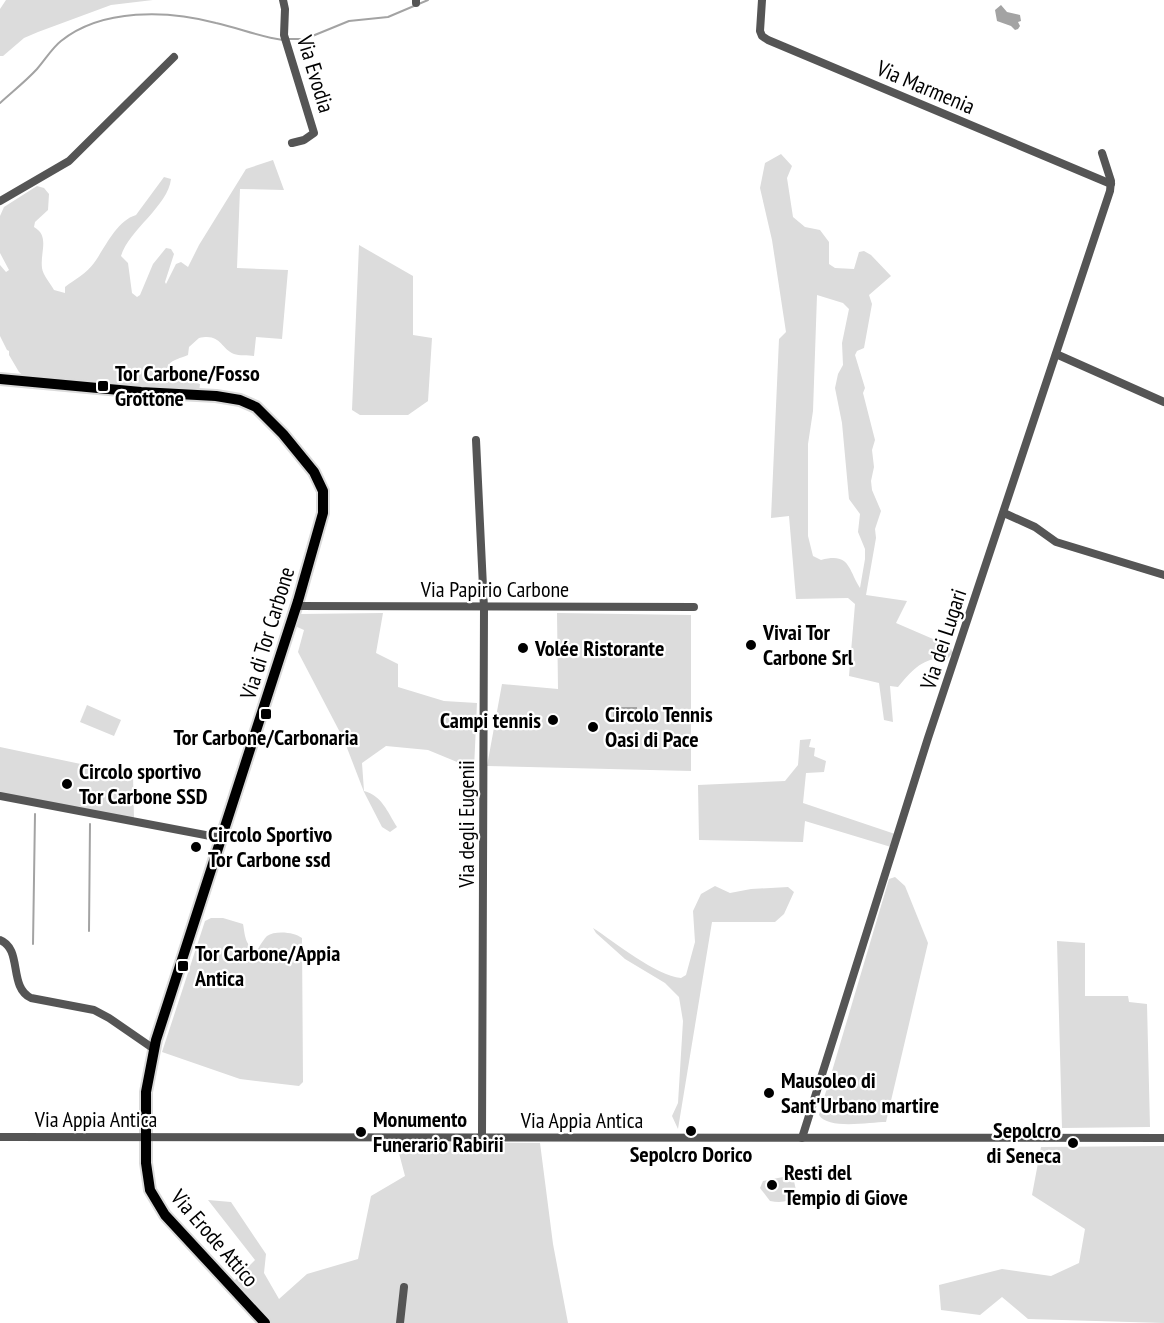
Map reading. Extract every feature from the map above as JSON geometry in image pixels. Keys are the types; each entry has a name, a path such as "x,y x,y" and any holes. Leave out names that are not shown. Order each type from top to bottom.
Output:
{"main road":[{"name":"Via di Tor Carbone","path":"0,379 141,392 216,396 240,400 256,407 306,461 324,493 322,517 296,606 154,1049 146,1092 146,1137"},
{"name":"Via Erode Attico","path":"146,1137 148,1182 158,1206 265,1323"}],"street":[{"name":"Via Evodia","path":"283,0 284,35 314,133 303,140 292,143"},
{"name":"Via Marmenia","path":"762,0 760,31 766,39 1111,184"},
{"path":"0,201 69,161 174,57"},
{"path":"1102,153 1111,184"},
{"name":"Via dei Lugari","path":"802,1138 928,738 1111,184"},
{"path":"1056,354 1164,402"},
{"name":"Via degli Eugenii","path":"476,440 484,608 482,1138"},
{"path":"1004,513 1033,526 1056,542 1164,574"},
{"name":"Via Papirio Carbone","path":"296,606 694,607"},
{"path":"0,796 221,838"},
{"path":"0,940 6,943 11,951 20,988 24,994 31,998 94,1010 154,1049"},
{"name":"Via Appia Antica","path":"0,1137 1164,1138"},
{"path":"400,1323 404,1287"}],"shaded area":[{"path":"6,0 153,0 111,5 24,38 0,56 0,9"},
{"path":"1001,5 1007,12 1020,15 1021,21 1018,22 1020,26 1018,29 1015,30 997,21 995,10"},
{"path":"781,154 792,166 787,178 793,217 805,227 820,230 829,242 829,264 835,268 854,269 859,252 864,251 871,255 891,276 869,295 872,304 864,348 857,351 855,355 865,388 863,393 875,440 872,450 874,467 871,481 872,490 881,511 875,529 876,538 866,595 907,601 896,623 940,642 937,648 942,652 951,649 953,653 947,659 925,662 913,670 898,687 890,686 893,722 884,720 879,683 849,676 855,604 848,598 796,599 789,516 771,518 779,339 786,332 772,240 760,188 765,163","holes":["817,295 843,303 849,309 842,343 843,365 835,388 842,423 849,499 860,514 858,532 865,549 860,588 843,560 838,558 821,560 813,556 808,536 808,444 813,411"]},
{"path":"273,160 284,190 240,189 237,268 288,270 282,339 256,337 254,356 234,354 216,339 199,338 189,347 188,355 169,364 165,379 200,384 199,392 26,378 19,372 0,336 0,265 6,272 9,270 0,253 0,216 4,207 37,186 44,188 49,194 48,210 35,222 34,227 42,235 44,273 54,290 65,293 65,287 91,267 117,229 136,215 164,177 171,179 163,199 125,246 121,256 128,263 132,293 137,297 140,295 153,264 166,248 171,249 174,254 166,284 176,264 181,262 188,267 246,169"},
{"path":"359,245 413,276 413,335 432,338 428,401 408,415 360,415 352,410"},
{"path":"383,613 376,653 398,664 398,687 444,701 477,703 474,769 428,750 386,746 362,763 364,791 380,800 387,810 397,827 390,832 382,827 364,792 344,740 298,652 304,630 295,626 300,614"},
{"name":"Circolo Tennis Oasi di Pace","path":"557,613 691,615 691,771 487,766 502,684 558,689"},
{"path":"87,705 121,720 114,736 80,722"},
{"path":"614,707 637,707 637,719 613,718"},
{"path":"811,739 809,747 815,748 814,756 826,761 824,772 806,773 803,803 895,834 891,847 805,821 803,842 699,840 698,785 785,781 798,765 800,740"},
{"name":"Circolo sportivo Tor Carbone SSD","path":"0,747 133,775 134,819 0,793"},
{"path":"895,877 905,886 928,943 886,1122 840,1124 831,1122 819,1115 889,879"},
{"path":"715,886 730,893 751,889 788,887 794,892 784,914 775,922 712,922 678,1129 672,1116 678,1103 683,1021 679,997 665,983 625,959 593,928 648,965 671,976 681,978 686,975 695,942 693,911 701,894"},
{"path":"211,918 223,918 243,924 248,944 258,949 267,936 275,933 290,933 302,938 303,1082 299,1086 240,1079 162,1052 205,921"},
{"path":"1057,941 1085,943 1085,996 1128,996 1129,1002 1147,1004 1150,1127 1062,1128"},
{"path":"396,1142 540,1143 553,1244 568,1323 269,1323 233,1282 255,1260 208,1200 231,1202 266,1254 264,1273 279,1299 307,1274 358,1259 371,1196 405,1176"},
{"path":"1164,1146 1164,1323 1028,1319 1002,1297 980,1315 941,1310 939,1285 1002,1269 1051,1276 1079,1263 1085,1229 1032,1195 1041,1147"},
{"path":"788,1176 794,1181 797,1195 785,1201 770,1201 760,1188 763,1181"}],"waterway":[{"path":"289,39 305,39 349,21 388,17 428,0"},
{"path":"0,103 40,66 61,41 77,30 115,17 157,14 177,16 283,40"},
{"path":"33,944 35,814"},
{"path":"89,931 90,824"}],"place":[{"name":"Tor Carbone/Fosso Grottone","path":"103,386"},
{"name":"Vivai Tor Carbone Srl","path":"751,645"},
{"name":"Volée Ristorante","path":"523,648"},
{"name":"Tor Carbone/Carbonaria","path":"266,714"},
{"name":"Campi tennis","path":"553,720"},
{"name":"Circolo Tennis Oasi di Pace","path":"593,727"},
{"name":"Circolo sportivo Tor Carbone SSD","path":"67,784"},
{"name":"Circolo Sportivo Tor Carbone ssd","path":"196,847"},
{"name":"Tor Carbone/Appia Antica","path":"183,966"},
{"name":"Mausoleo di Sant'Urbano martire","path":"769,1093"},
{"name":"Sepolcro Dorico","path":"691,1131"},
{"name":"Monumento Funerario Rabirii","path":"361,1132"},
{"name":"Sepolcro di Seneca","path":"1073,1143"},
{"name":"Resti del Tempio di Giove","path":"772,1185"}]}
